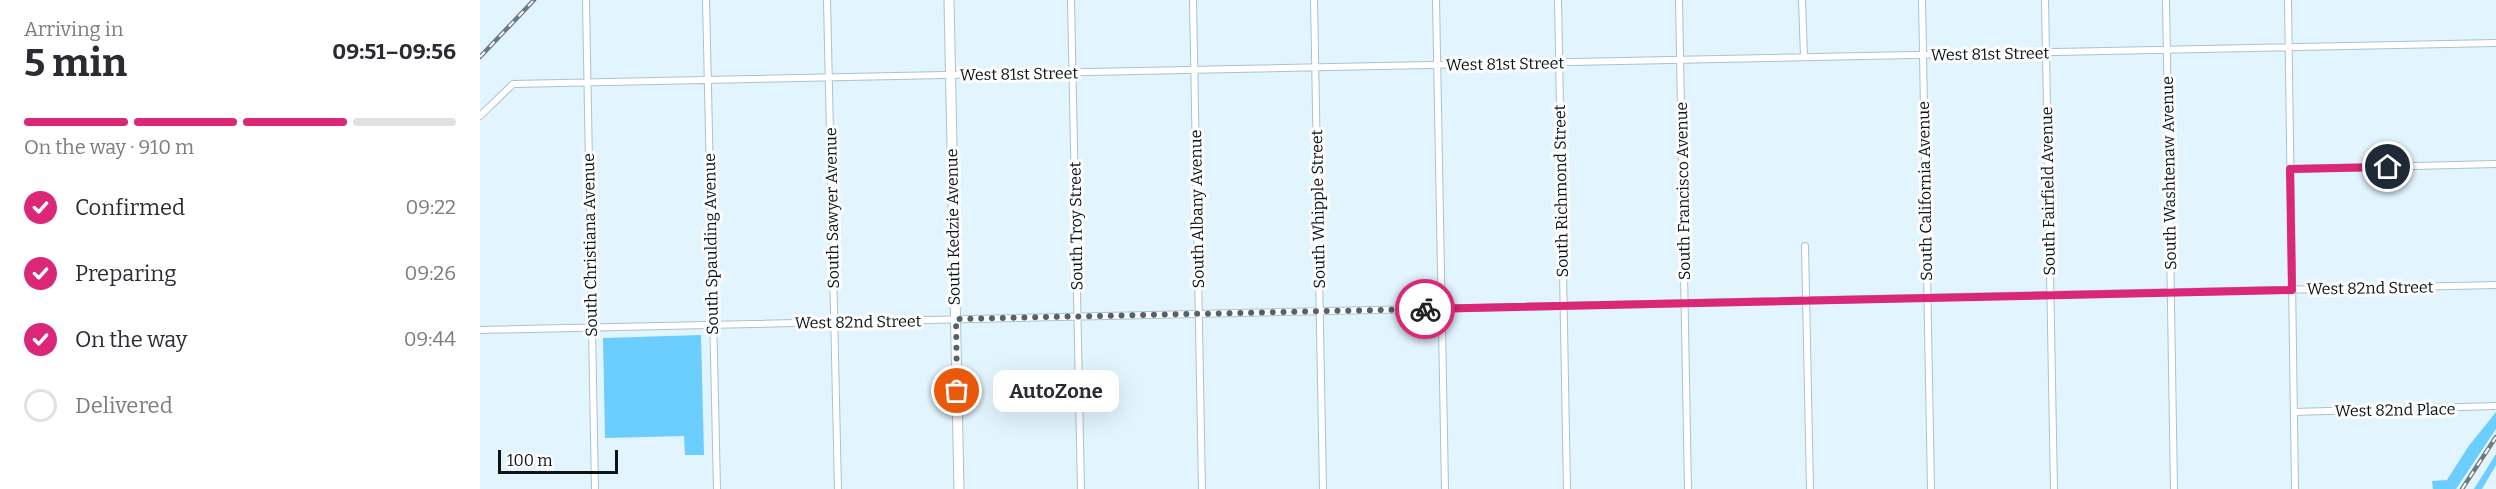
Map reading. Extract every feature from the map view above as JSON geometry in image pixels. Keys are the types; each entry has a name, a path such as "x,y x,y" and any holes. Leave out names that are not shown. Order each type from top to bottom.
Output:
{"main road":[{"name":"South Kedzie Avenue","path":"949,0 959,489"}],"street":[{"name":"South Spaulding Avenue","path":"706,0 717,489"},
{"name":"South Sawyer Avenue","path":"827,0 838,489"},
{"name":"South Troy Street","path":"1071,0 1081,489"},
{"name":"South Albany Avenue","path":"1193,0 1202,489"},
{"name":"South Whipple Street","path":"1314,0 1323,489"},
{"path":"1436,0 1445,489"},
{"name":"South Richmond Street","path":"1558,0 1567,489"},
{"name":"South Francisco Avenue","path":"1679,0 1688,489"},
{"path":"1802,0 1804,57"},
{"name":"South California Avenue","path":"1922,0 1931,489"},
{"name":"South Fairfield Avenue","path":"2045,0 2054,489"},
{"name":"South Washtenaw Avenue","path":"2166,0 2174,489"},
{"path":"2288,0 2295,489"},
{"name":"South Christiana Avenue","path":"586,2 596,489"},
{"name":"West 81st Street","path":"480,116 513,84 2496,43"},
{"path":"2290,169 2496,164"},
{"path":"1805,246 1810,489"},
{"name":"West 82nd Street","path":"480,330 2496,285"},
{"name":"West 82nd Place","path":"2294,411 2496,406"}],"shaded area":[{"path":"701,335 704,455 685,455 684,436 605,438 603,338"},
{"path":"2496,412 2496,429 2456,489 2433,489 2432,481 2447,480 2468,447"},
{"path":"2496,454 2496,465 2482,489 2474,489"}],"railway":[{"path":"480,57 534,0"},
{"path":"2462,489 2496,437"}],"way so far":[{"path":"957,391 956,319 1425,309"}],"place":[{"name":"AutoZone","path":"957,391"}],"route":[{"path":"1425,309 2292,290 2290,169 2388,167"}]}
